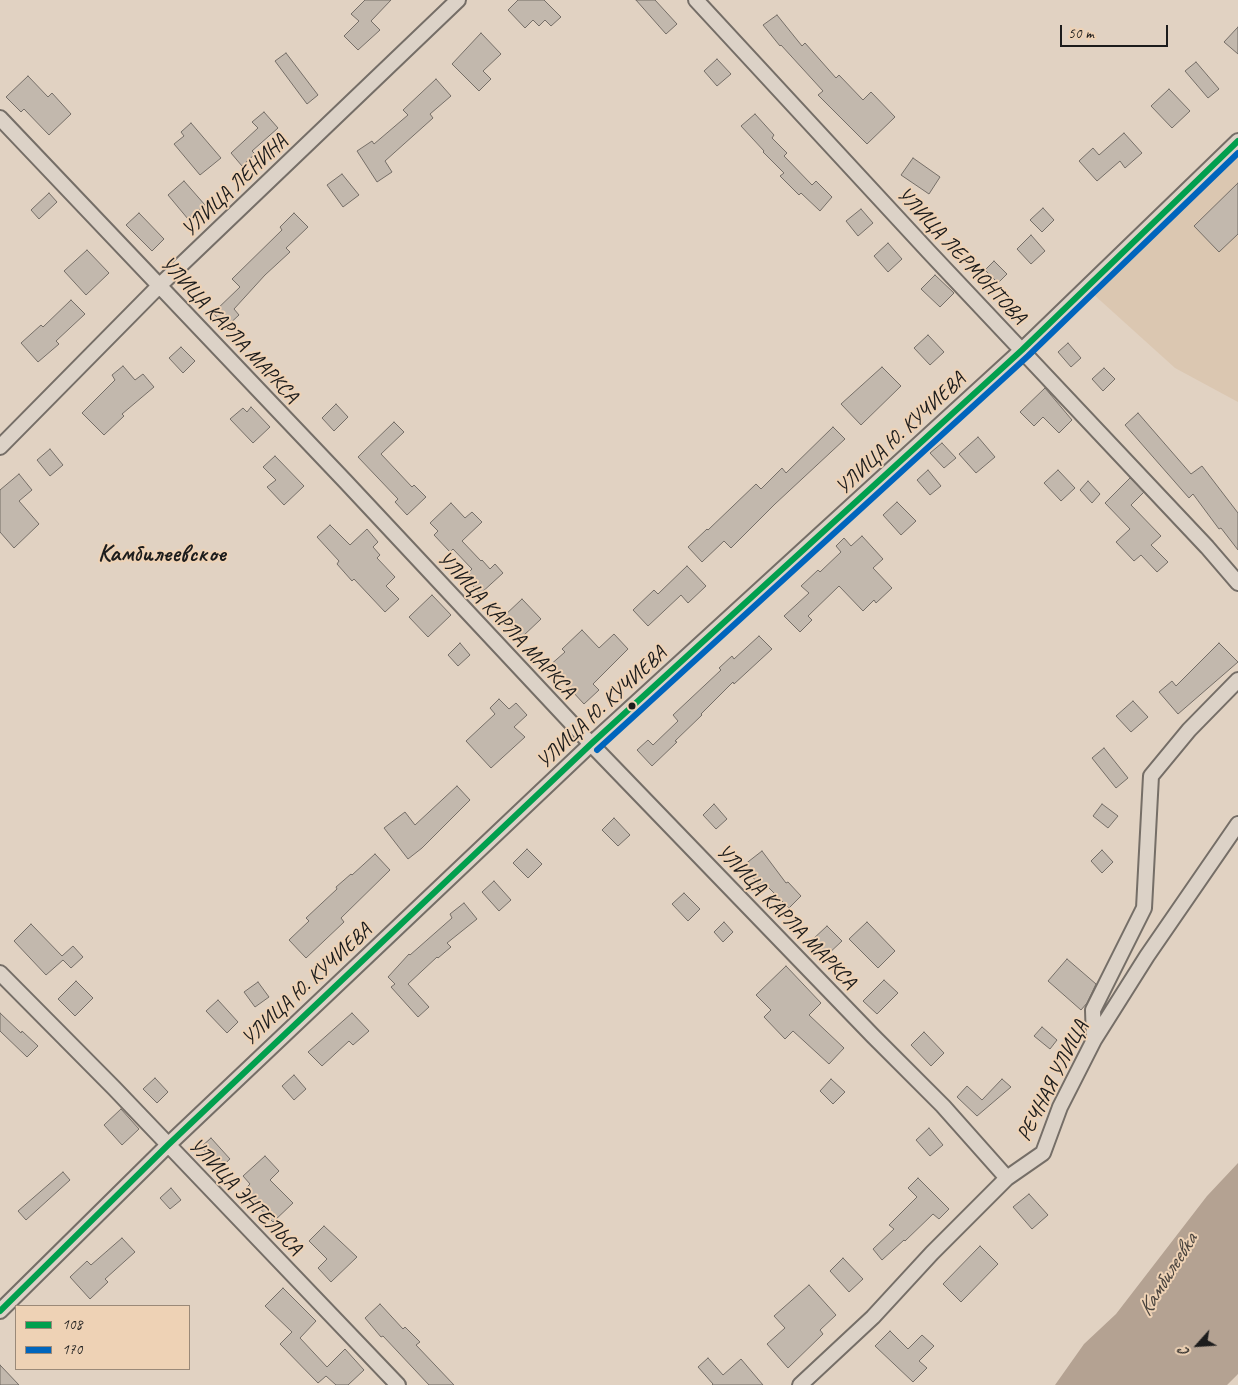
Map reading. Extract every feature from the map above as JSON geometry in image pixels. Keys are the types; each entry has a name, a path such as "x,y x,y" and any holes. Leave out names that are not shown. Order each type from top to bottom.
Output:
{"street":[{"name":"УЛИЦА ЛЕНИНА","path":"0,447 160,285 458,0"},
{"name":"УЛИЦА ЛЕРМОНТОВА","path":"696,0 929,252 1207,546 1238,583"},
{"name":"УЛИЦА КАРЛА МАРКСА","path":"0,118 160,285 591,744 943,1106 1007,1178"},
{"name":"УЛИЦА Ю. КУЧИЕВА","path":"0,1311 168,1145 591,744 1022,350 1238,141"},
{"path":"1094,1040 1093,1010 1144,908 1151,776 1189,730 1238,680"},
{"name":"РЕЧНАЯ УЛИЦА","path":"800,1385 873,1318 932,1253 1007,1178 1043,1153 1060,1107 1094,1040 1147,956 1238,824"},
{"name":"УЛИЦА ЭНГЕЛЬСА","path":"0,972 398,1385"}],"shaded area":[{"path":"1238,151 1238,402 1175,368 1092,293"}],"water":[{"name":"Камбилеевка","path":"1238,1163 1238,1374 1227,1385 1055,1385 1084,1344 1116,1314 1207,1196"}],"building":[{"path":"365,0 391,0 371,21 380,30 358,50 344,36 359,21 351,14"},
{"path":"518,0 544,0 561,17 551,26 545,20 539,26 533,20 525,28 508,10"},
{"path":"636,0 655,0 677,24 666,34"},
{"path":"777,15 802,46 805,43 836,78 839,75 863,100 871,92 895,117 867,144 818,95 823,91 780,46 763,25"},
{"path":"1238,27 1238,54 1224,42"},
{"path":"481,33 501,54 483,71 491,79 479,91 452,64"},
{"path":"286,53 318,95 307,104 275,61"},
{"path":"717,59 731,74 717,86 704,71"},
{"path":"1196,62 1219,89 1208,98 1185,71"},
{"path":"28,76 48,97 52,93 71,114 49,135 24,109 21,112 6,97"},
{"path":"436,79 451,96 430,114 433,118 385,161 392,172 377,182 357,151 372,141 374,144 408,115 403,110"},
{"path":"1169,89 1190,111 1172,128 1151,106"},
{"path":"264,112 278,128 252,151 255,154 242,166 231,153 258,128 252,122"},
{"path":"755,114 774,135 772,138 787,153 784,156 812,185 816,181 832,197 820,211 801,193 799,195 780,176 784,173 741,126"},
{"path":"191,123 221,158 200,175 174,144 184,136 181,132"},
{"path":"1124,133 1142,153 1125,168 1120,161 1097,181 1079,161 1093,148 1099,155"},
{"path":"913,158 940,177 929,194 901,175"},
{"path":"342,174 359,195 343,207 327,185"},
{"path":"184,181 205,205 188,219 168,195"},
{"path":"1238,183 1238,234 1219,252 1194,226"},
{"path":"49,193 57,202 39,219 31,210"},
{"path":"1043,208 1054,220 1042,232 1030,220"},
{"path":"861,209 873,223 858,236 846,221"},
{"path":"139,213 164,239 152,251 126,225"},
{"path":"294,213 308,227 286,248 290,252 265,275 234,309 239,315 226,327 213,313 240,287 232,279 282,230 280,227"},
{"path":"1031,235 1045,251 1031,264 1017,249"},
{"path":"888,243 902,259 888,272 874,256"},
{"path":"87,250 109,273 86,295 64,271"},
{"path":"994,261 1007,274 998,283 985,270"},
{"path":"935,275 954,293 940,307 921,289"},
{"path":"71,300 85,314 56,341 59,344 38,362 21,343 41,325 43,327"},
{"path":"928,335 944,352 930,365 914,348"},
{"path":"1068,343 1081,358 1071,367 1058,352"},
{"path":"181,347 195,361 183,373 169,358"},
{"path":"123,366 135,380 143,374 154,387 122,414 124,416 104,435 82,413 115,380 112,375"},
{"path":"882,367 901,386 861,425 841,404"},
{"path":"1104,368 1115,379 1103,391 1092,379"},
{"path":"1045,388 1072,420 1059,433 1043,417 1034,426 1020,412"},
{"path":"336,404 348,417 334,431 322,418"},
{"path":"251,407 270,427 253,443 230,419 243,408 247,412"},
{"path":"1138,413 1191,474 1202,466 1238,513 1238,550 1221,528 1219,529 1193,494 1189,498 1125,425"},
{"path":"394,422 404,432 381,454 412,487 414,485 426,497 407,515 395,502 398,499 358,457"},
{"path":"833,427 845,439 731,548 724,541 702,562 688,547 756,484 761,489 782,468 786,473"},
{"path":"978,437 995,457 976,473 959,454"},
{"path":"942,443 956,458 944,468 930,453"},
{"path":"50,449 63,465 50,476 37,460"},
{"path":"275,456 304,486 284,505 267,487 276,480 263,467"},
{"path":"928,470 941,486 930,495 917,480"},
{"path":"1058,470 1075,488 1061,501 1044,483"},
{"path":"19,474 32,490 19,501 39,524 14,548 0,532 0,490"},
{"path":"1130,478 1144,492 1131,505 1161,536 1151,545 1168,562 1157,572 1141,555 1134,561 1116,542 1130,529 1105,503"},
{"path":"1088,481 1100,494 1092,503 1080,490"},
{"path":"897,502 916,521 901,535 883,515"},
{"path":"451,503 465,518 472,512 482,522 462,541 490,569 495,564 503,573 480,594 473,586 477,582 468,573 472,569 453,549 450,552 434,535 438,531 430,523"},
{"path":"330,525 350,545 367,529 378,542 373,547 380,555 377,558 395,577 386,586 399,599 385,612 354,579 352,581 337,564 339,561 317,537"},
{"path":"862,536 883,559 873,568 892,588 876,603 874,600 863,611 839,586 808,616 812,620 800,632 784,616 809,593 801,586 818,570 820,572 841,552 836,546 844,538 851,546"},
{"path":"687,566 706,586 688,603 681,595 648,626 633,610 654,590 658,594"},
{"path":"432,595 451,615 428,637 409,617"},
{"path":"522,599 541,619 522,637 503,617"},
{"path":"582,630 599,648 614,634 628,649 593,684 599,690 584,704 549,666 565,652 562,649"},
{"path":"759,636 772,649 734,684 733,682 652,766 637,750 648,740 653,745 678,721 673,715 721,670 719,668 732,656 734,659"},
{"path":"460,643 470,655 458,666 448,655"},
{"path":"1219,643 1238,662 1178,714 1159,692 1172,681 1176,686"},
{"path":"499,699 509,709 516,703 527,715 514,727 525,737 491,768 466,741 495,714 490,708"},
{"path":"1133,701 1148,717 1131,732 1116,716"},
{"path":"1104,748 1128,778 1116,788 1092,758"},
{"path":"457,786 470,800 422,848 408,859 384,828 405,812 415,825"},
{"path":"714,804 727,819 716,829 703,815"},
{"path":"1102,804 1118,816 1108,828 1093,816"},
{"path":"614,818 630,835 618,846 602,830"},
{"path":"527,849 542,864 528,878 513,863"},
{"path":"1102,850 1113,862 1102,873 1091,861"},
{"path":"762,851 786,883 788,882 801,896 789,908 765,884 760,887 744,865"},
{"path":"375,854 390,870 341,918 344,922 306,958 289,940 309,921 306,918 337,889 336,887"},
{"path":"494,881 511,900 499,911 482,892"},
{"path":"684,893 700,909 688,921 672,904"},
{"path":"464,903 477,919 447,943 451,947 437,957 408,984 429,1007 418,1017 391,987 395,984 388,977 409,954 452,918 450,914"},
{"path":"724,922 733,932 723,942 714,932"},
{"path":"867,922 895,951 878,968 849,939"},
{"path":"31,924 62,956 73,946 83,957 71,968 63,960 46,975 14,941"},
{"path":"827,926 842,941 826,956 811,941"},
{"path":"1067,959 1096,984 1087,1003 1081,1010 1048,981"},
{"path":"786,966 821,1003 809,1015 844,1048 829,1064 793,1031 785,1039 764,1017 771,1010 756,995"},
{"path":"884,980 898,993 877,1014 863,1001"},
{"path":"76,981 93,998 75,1016 58,999"},
{"path":"258,982 269,997 255,1007 244,992"},
{"path":"218,1000 238,1022 227,1033 206,1011"},
{"path":"0,1013 38,1046 27,1057 0,1031"},
{"path":"352,1013 369,1031 353,1045 349,1041 322,1066 308,1052"},
{"path":"1042,1027 1057,1040 1050,1049 1034,1036"},
{"path":"924,1032 944,1053 931,1066 911,1045"},
{"path":"294,1075 306,1089 294,1100 282,1086"},
{"path":"155,1078 168,1092 157,1103 143,1089"},
{"path":"831,1079 845,1092 833,1104 820,1091"},
{"path":"1002,1079 1011,1087 977,1116 957,1097 967,1086 982,1100"},
{"path":"121,1109 139,1129 122,1145 104,1125"},
{"path":"929,1128 943,1145 930,1156 916,1140"},
{"path":"211,1138 230,1159 220,1168 201,1147"},
{"path":"265,1156 279,1171 270,1180 293,1203 273,1222 243,1191 250,1184 243,1176"},
{"path":"63,1172 70,1180 26,1220 18,1211"},
{"path":"918,1178 949,1209 939,1219 933,1214 882,1260 873,1249 894,1229 889,1225 917,1197 908,1188"},
{"path":"171,1188 181,1200 170,1209 160,1198"},
{"path":"1029,1194 1048,1215 1032,1229 1013,1207"},
{"path":"324,1226 357,1257 331,1282 318,1268 327,1259 309,1241"},
{"path":"122,1238 135,1252 105,1279 108,1282 90,1299 70,1277 87,1261 91,1265"},
{"path":"980,1246 998,1264 961,1302 943,1284"},
{"path":"843,1258 863,1279 849,1292 830,1271"},
{"path":"809,1285 836,1315 820,1330 823,1334 788,1368 767,1344 785,1328 774,1316"},
{"path":"283,1288 316,1321 300,1338 327,1367 345,1349 364,1370 348,1385 336,1385 326,1376 318,1383 280,1344 292,1332 265,1306"},
{"path":"380,1304 403,1329 405,1327 420,1342 416,1345 454,1385 429,1385 383,1336 381,1337 365,1318"},
{"path":"890,1331 908,1349 922,1335 934,1346 919,1361 927,1368 913,1382 875,1346"},
{"path":"708,1358 723,1375 741,1359 763,1385 712,1385 698,1367"},
{"path":"0,1365 19,1385 0,1385"}],"transit line":[{"name":"108","path":"0,1311 168,1145 591,744 1022,350 1238,141"},
{"name":"170","path":"597,750 1028,356 1238,153"}],"district":[{"name":"Камбилеевское","path":"162,555"}]}
